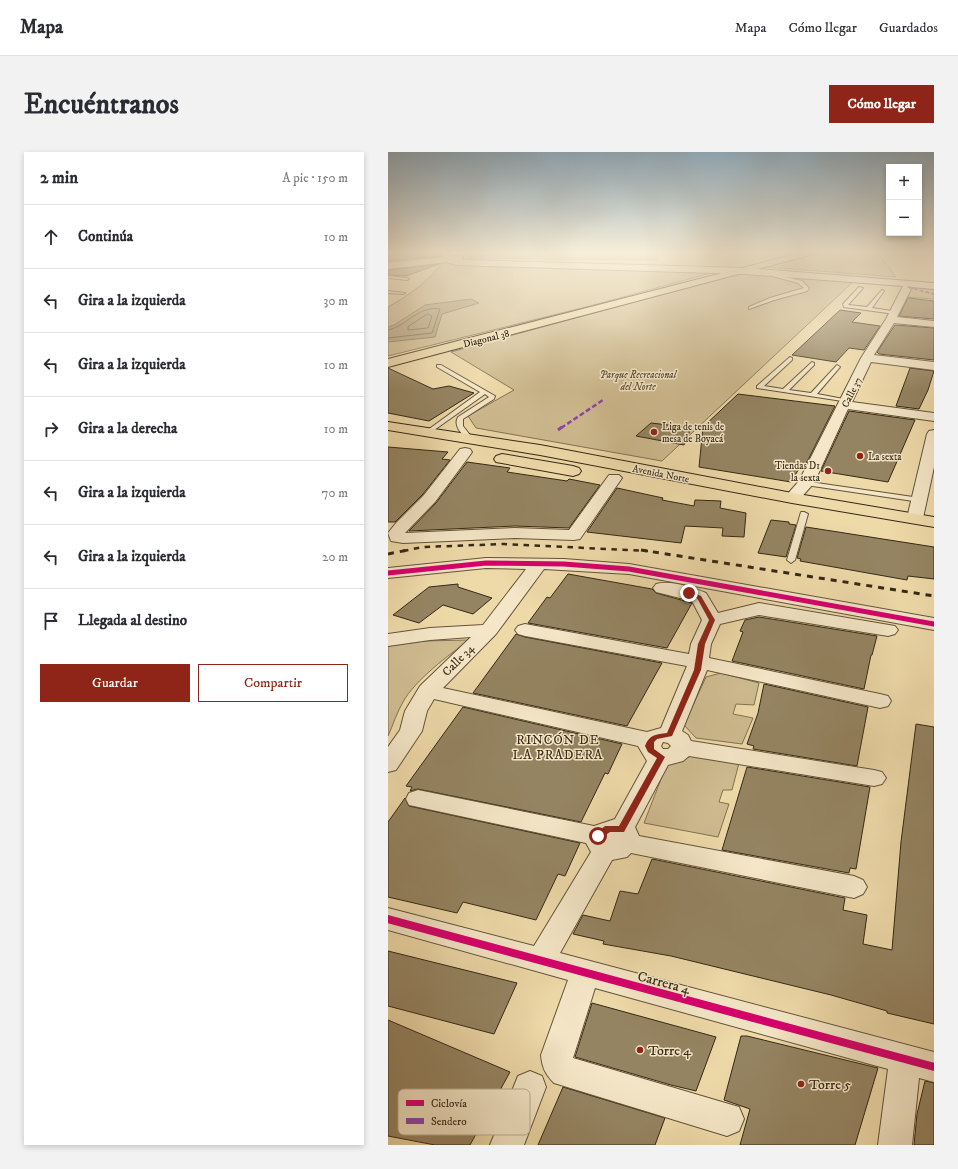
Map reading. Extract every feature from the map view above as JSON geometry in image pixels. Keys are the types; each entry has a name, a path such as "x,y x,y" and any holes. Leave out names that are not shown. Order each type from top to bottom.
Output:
{"main road":[{"name":"Diagonal 38","path":"388,363 644,298"},
{"name":"Avenida Norte","path":"388,426 432,429 467,445 614,478 804,514 934,536"},
{"name":"Avenida Norte","path":"388,440 540,450 792,498 934,522"}],"street":[{"name":"Calle 37","path":"792,498 806,482 867,358 893,316 902,298"},
{"path":"893,316 934,324"},
{"path":"867,358 934,366"},
{"path":"845,403 934,417"},
{"path":"915,518 927,501 934,434"},
{"path":"467,445 435,493 414,516 393,530 397,537 403,538 515,533 574,535 614,478"},
{"path":"388,573 486,563 540,563 628,569 934,624"},
{"name":"Calle 34","path":"388,764 411,731 416,712 428,691 489,630 540,563"},
{"path":"572,572 689,593 699,597 712,620"},
{"path":"712,620 759,609 888,630"},
{"path":"541,960 613,839 666,745 697,670 701,644 712,620"},
{"path":"388,640 430,634 489,630"},
{"path":"525,630 698,662 880,701"},
{"path":"428,691 666,745 874,778"},
{"path":"418,799 854,887"},
{"name":"Carrera 4","path":"388,919 920,1064"},
{"path":"585,973 557,1055 558,1065 565,1072 727,1119"},
{"path":"896,1145 920,1064"},
{"path":"507,1145 511,1135"}],"lane":[{"path":"750,308 774,298"},
{"path":"851,298 845,305 868,309 893,316"},
{"path":"868,309 876,298"},
{"path":"790,359 759,387 845,403"},
{"path":"784,391 812,364"},
{"path":"440,366 492,396 492,398 460,418 458,421 467,445"},
{"path":"812,396 837,367"},
{"path":"432,429 484,392"},
{"path":"432,429 460,425"},
{"path":"806,482 927,501"},
{"path":"791,560 804,514"}],"green space":[{"path":"402,298 618,298 388,356 388,307"},
{"name":"Parque Recreacional del Norte","path":"648,298 836,298 662,461 476,428 468,416 514,390 451,352"},
{"path":"469,640 433,668 408,694 397,714 388,736 388,646 424,641"},
{"path":"721,673 759,683 754,705 736,704 733,714 753,718 742,744 696,738 684,725 706,677"},
{"path":"692,753 739,763 732,790 723,790 719,802 729,804 718,837 644,823 668,761"}],"water":[{"path":"471,299 479,303 442,314 435,337 388,342 388,327 394,325 425,305"}],"building":[{"path":"908,298 934,301 934,319 899,316"},
{"path":"840,310 861,313 852,322 880,326 864,350 849,348 836,362 792,355"},
{"path":"895,325 934,328 934,360 879,354 877,352"},
{"path":"388,368 433,389 449,386 474,393 429,421 388,413"},
{"path":"910,368 934,371 928,390 919,409 896,406"},
{"path":"738,394 835,406 804,468 800,467 791,482 699,467 703,427"},
{"name":"La sexta","path":"849,411 915,420 888,482 821,471"},
{"path":"651,423 691,428 684,445 636,436"},
{"path":"388,447 448,452 442,459 450,460 423,494 395,522 388,522"},
{"path":"467,462 510,468 507,472 567,481 569,479 600,485 569,528 515,526 409,531 436,503"},
{"path":"617,488 663,498 662,500 694,506 695,500 721,501 720,508 746,513 744,537 722,536 723,528 685,526 681,543 587,532"},
{"path":"771,520 789,522 789,524 796,525 786,557 758,553"},
{"path":"806,527 934,547 934,579 908,576 907,580 800,561 801,559 797,558"},
{"path":"568,574 652,589 656,593 692,603 667,648 528,623 547,597 550,598"},
{"path":"458,584 458,587 492,598 473,614 443,605 419,623 393,615 429,587"},
{"path":"759,617 877,636 871,655 864,689 732,661 743,632 740,631 745,620"},
{"path":"516,634 662,663 627,726 473,693"},
{"path":"764,684 868,707 857,766 753,749 754,746 747,744 758,713"},
{"path":"463,707 622,744 608,774 605,773 581,822 418,789 410,791 412,787 406,786"},
{"path":"916,724 934,727 934,1024 887,1013 887,1011 831,995 671,956 603,944 604,941 573,934 583,915 610,921 620,891 638,894 652,859 845,898 843,910 867,915 863,944 892,950 901,842"},
{"path":"747,767 870,787 856,869 850,868 849,873 722,850"},
{"path":"405,798 409,806 580,843 565,876 558,874 536,920 463,902 457,913 388,897 388,822"},
{"path":"388,951 517,983 494,1034 388,1006"},
{"name":"Torre 4","path":"592,1003 716,1037 696,1091 575,1057"},
{"path":"388,1020 510,1072 501,1089 398,1089 398,1135 475,1135 470,1145 435,1145 388,1136"},
{"name":"Torre 5","path":"741,1036 747,1036 878,1068 855,1145 740,1145 750,1109 724,1100"},
{"path":"925,1081 934,1083 934,1145 914,1145 917,1114"},
{"path":"563,1087 665,1118 655,1145 538,1145"}],"railway":[{"path":"388,554 423,547 504,544 647,551"},
{"path":"641,550 647,551"},
{"path":"647,551 934,596"}],"marked path":[{"path":"558,430 603,400"}],"cycle path":[{"path":"388,573 486,563 564,564 629,569 934,624"},
{"path":"388,919 934,1067"}],"place":[{"name":"Liga de tenis de mesa de Boyacá","path":"654,432"},
{"name":"La sexta","path":"860,456"},
{"name":"Tiendas D1 la sexta","path":"828,471"},
{"name":"Torre 4","path":"640,1050"},
{"name":"Torre 5","path":"801,1084"}],"district":[{"name":"RINCÓN DE LA PRADERA","path":"558,746"}],"route":[{"path":"598,836 602,831 608,829 615,828 621,830 661,757 655,755 651,750 649,746 651,741 655,737 669,735 697,670 701,644 712,620 699,597 689,593"}]}
